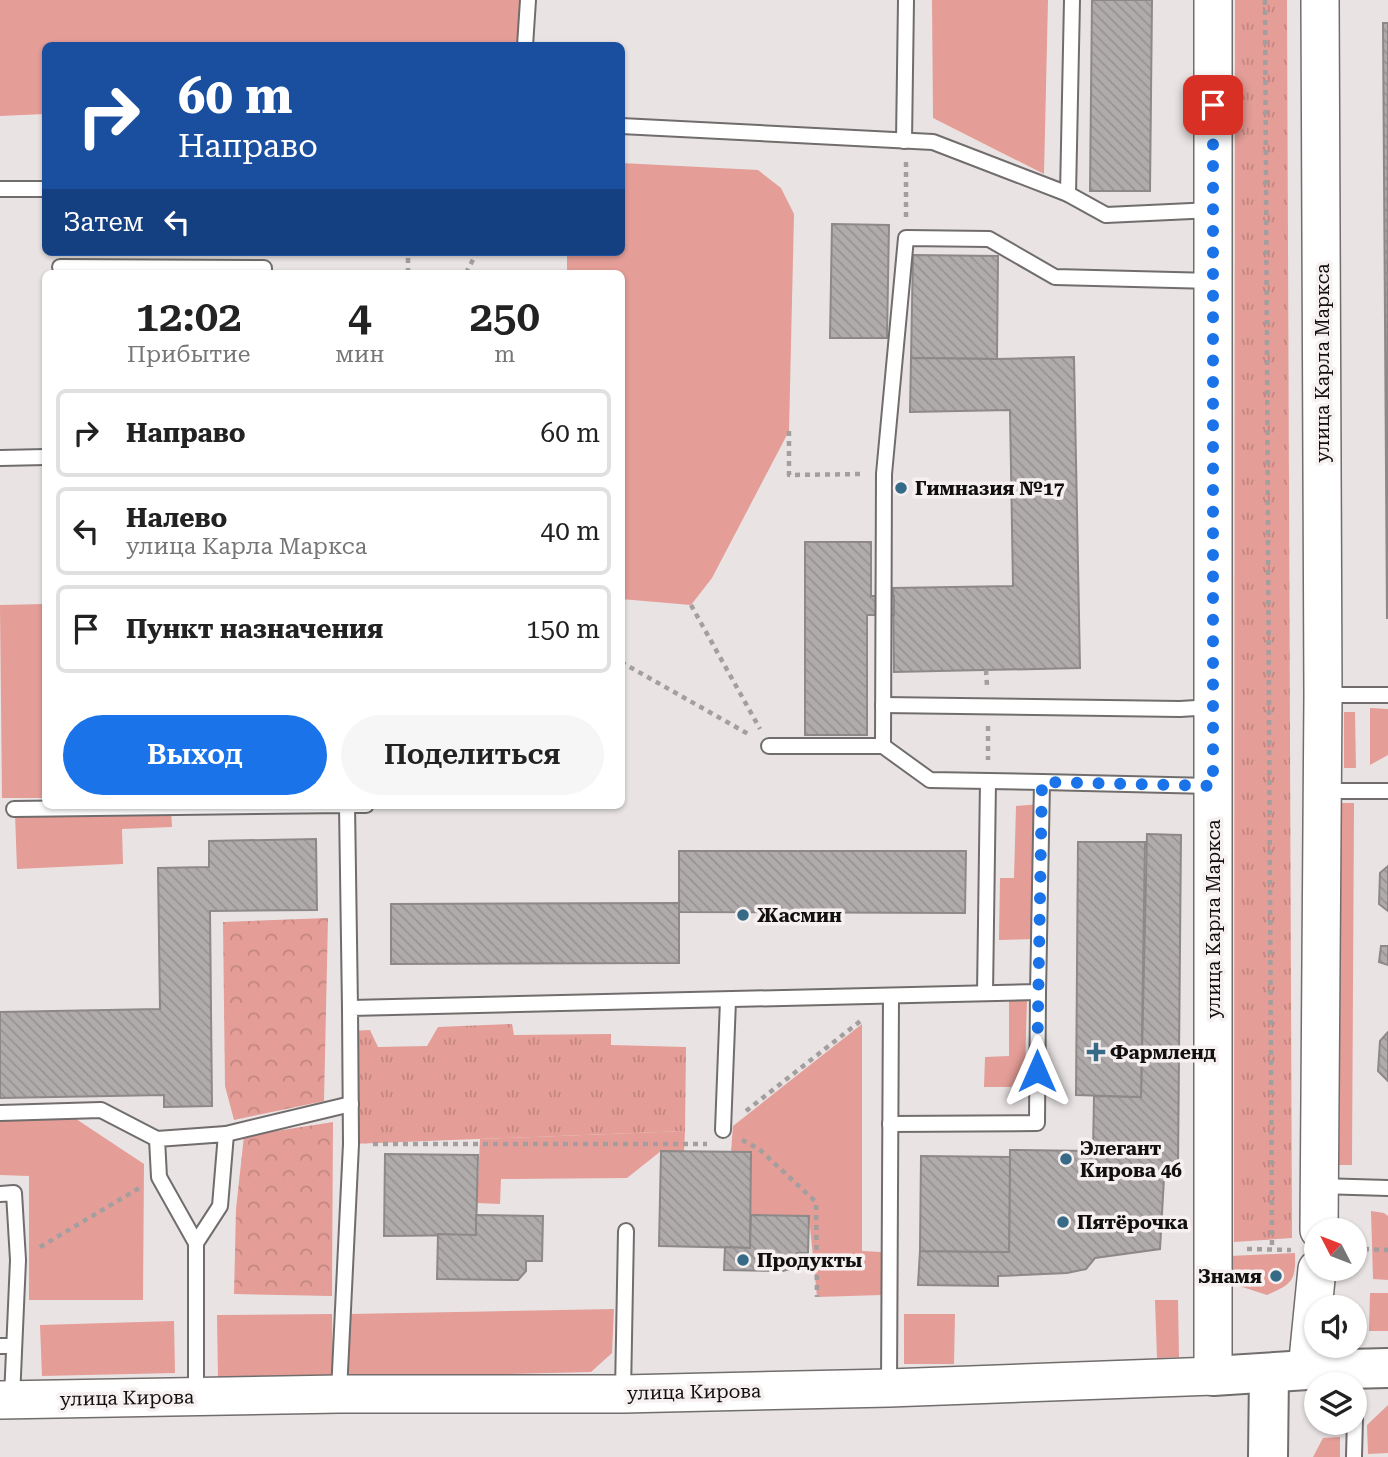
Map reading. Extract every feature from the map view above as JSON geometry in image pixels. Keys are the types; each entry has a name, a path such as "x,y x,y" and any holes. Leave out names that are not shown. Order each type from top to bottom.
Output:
{"main road":[{"name":"улица Кирова","path":"1213,1376 1388,1368"},
{"path":"1268,1457 1269,1373"}],"street":[{"name":"улица Карла Маркса","path":"1213,0 1213,1376"},
{"name":"улица Карла Маркса","path":"1314,1218 1319,1186 1324,695 1320,0"},
{"name":"улица Карла Маркса","path":"1307,1370 1309,1281"},
{"name":"улица Кирова","path":"6,1400 339,1394 623,1394 889,1388 1213,1376"}],"lane":[{"path":"524,42 528,0"},
{"path":"904,141 906,0"},
{"path":"1068,194 1072,0"},
{"path":"625,126 933,142 1068,194 1106,215 1213,211"},
{"path":"0,188 42,189"},
{"path":"883,746 884,474 906,238 989,239 1055,278 1213,281"},
{"path":"60,270 264,270"},
{"path":"0,458 42,457"},
{"path":"1324,695 1388,695"},
{"path":"883,705 1180,709 1213,707"},
{"path":"769,746 883,746 930,779 1213,786"},
{"path":"985,993 988,781"},
{"path":"890,1124 1037,1123 1042,782"},
{"path":"1323,791 1388,791"},
{"path":"14,809 42,809"},
{"path":"339,1394 351,1144 347,809"},
{"path":"350,1008 1038,992"},
{"path":"889,1388 891,996"},
{"path":"723,1130 728,1000"},
{"path":"0,1113 101,1110 157,1139 226,1133 351,1104"},
{"path":"195,1243 220,1206 226,1133"},
{"path":"157,1139 159,1177 195,1243 196,1396"},
{"path":"1319,1186 1388,1188"},
{"path":"0,1194 14,1193 18,1260 7,1346 6,1400"},
{"path":"623,1394 626,1231"},
{"path":"1354,1457 1355,1435"}],"path":[{"path":"1265,0 1272,1249"},
{"path":"904,141 905,196"},
{"path":"789,431 789,475 884,474"},
{"path":"691,605 769,746"},
{"path":"625,664 769,746"},
{"path":"986,670 988,690"},
{"path":"351,1144 708,1143 891,996"},
{"path":"723,1130 759,1149 816,1202 817,1297"},
{"path":"18,1260 159,1177"},
{"path":"1367,1249 1388,1251"},
{"path":"1244,1250 1304,1250"}],"green space":[{"path":"0,0 528,0 525,42 42,42 42,114 0,116"},
{"path":"932,0 1048,0 1044,174 933,118"},
{"path":"1235,0 1287,0 1292,1238 1234,1242"},
{"path":"625,163 758,170 781,188 794,214 789,431 712,578 691,605 625,599 625,270 567,270 567,256 625,256"},
{"path":"42,604 42,798 2,798 0,605"},
{"path":"1370,708 1388,709 1388,755 1370,765"},
{"path":"1344,712 1355,712 1356,768 1344,768"},
{"path":"1341,803 1354,803 1352,1165 1339,1165"},
{"path":"1041,804 1038,939 999,940 1000,878 1014,878 1016,806"},
{"path":"171,809 172,827 122,829 123,864 17,869 15,814"},
{"path":"328,918 324,1101 234,1120 225,1086 223,922"},
{"path":"1009,999 1027,1000 1025,1068 1011,1087 984,1087 985,1057 1009,1056"},
{"path":"512,1024 514,1035 611,1034 611,1045 686,1047 685,1131 351,1144 350,1031 370,1030 378,1047 427,1046 438,1027"},
{"path":"862,1024 862,1251 882,1252 881,1295 817,1297 809,1217 751,1215 751,1153 731,1152 733,1126"},
{"path":"0,1113 67,1113 144,1164 143,1300 29,1300 29,1176 0,1175"},
{"path":"333,1122 332,1296 234,1294 236,1209 244,1136"},
{"path":"685,1131 684,1152 661,1151 627,1178 501,1179 500,1204 477,1203 480,1139"},
{"path":"1371,1211 1388,1216 1388,1280 1373,1279"},
{"path":"1295,1253 1295,1270 1291,1280 1267,1295 1233,1284 1230,1256"},
{"path":"1370,1293 1388,1293 1388,1331 1369,1331"},
{"path":"1155,1300 1178,1300 1179,1357 1157,1358"},
{"path":"614,1309 612,1353 591,1372 347,1378 350,1314"},
{"path":"332,1314 333,1378 218,1379 217,1315"},
{"path":"904,1314 955,1314 954,1364 904,1364"},
{"path":"174,1321 175,1373 42,1376 40,1325"},
{"path":"1388,1405 1388,1453 1368,1454 1367,1425"},
{"path":"1340,1437 1340,1457 1313,1457 1323,1438"}],"building":[{"path":"1092,0 1152,0 1150,191 1090,191"},
{"path":"1383,23 1388,23 1387,619"},
{"path":"832,224 889,225 887,338 830,338"},
{"path":"913,255 998,256 997,359 911,358"},
{"path":"1074,357 1080,668 894,672 893,588 1013,586 1010,410 910,412 911,358"},
{"path":"805,542 871,542 871,596 894,596 894,615 867,615 867,735 805,735"},
{"path":"1147,834 1181,835 1178,1166 1164,1178 1160,1249 1095,1258 1086,1269 1067,1273 998,1276 998,1286 918,1285 920,1251 1009,1252 1010,1150 1093,1151 1094,1096 1141,1097"},
{"path":"316,839 317,910 210,911 212,1106 164,1107 164,1095 0,1098 0,1012 160,1009 158,868 209,867 209,841"},
{"path":"1078,842 1145,842 1141,1097 1076,1095"},
{"path":"679,851 966,851 965,913 679,912"},
{"path":"1388,866 1388,911 1379,904 1380,873"},
{"path":"679,903 679,963 391,964 391,904"},
{"path":"1381,946 1388,946 1388,965 1379,962"},
{"path":"1388,1032 1388,1081 1378,1071 1380,1041"},
{"path":"661,1151 751,1152 750,1248 659,1246"},
{"path":"385,1154 478,1155 476,1235 384,1236"},
{"path":"921,1156 1010,1157 1009,1252 920,1251"},
{"path":"476,1215 543,1216 542,1261 526,1261 526,1271 518,1280 437,1279 438,1234 476,1235"},
{"path":"751,1215 809,1216 808,1253 797,1253 796,1267 783,1271 724,1270 725,1247 750,1248"}],"place":[{"name":"Гимназия №17","path":"901,488"},
{"name":"Жасмин","path":"743,915"},
{"name":"Фармленд","path":"1096,1052"},
{"name":"Элегант Кирова 46","path":"1066,1159"},
{"name":"Пятёрочка","path":"1063,1222"},
{"name":"Продукты","path":"743,1260"},
{"name":"Знамя","path":"1276,1276"}],"route":[{"path":"1037,1071 1042,782 1213,786 1213,105"}]}
